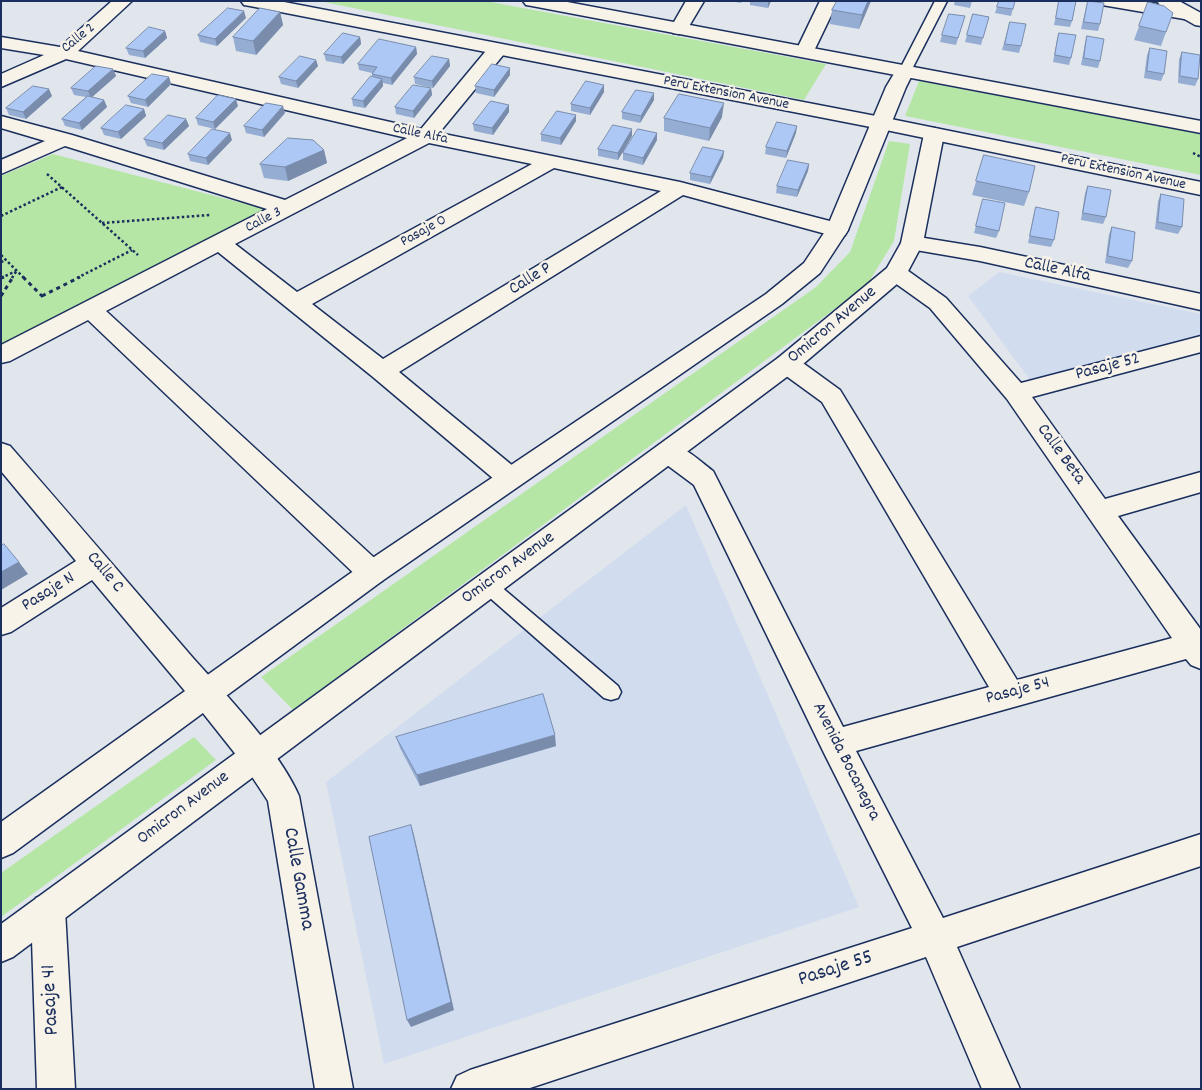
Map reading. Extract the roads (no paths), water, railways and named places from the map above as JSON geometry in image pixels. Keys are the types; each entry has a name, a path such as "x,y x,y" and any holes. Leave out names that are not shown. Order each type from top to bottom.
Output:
{"street":[{"name":"Calle 2","path":"1,81 64,54 123,1"},
{"name":"Peru Extension Avenue","path":"250,1 881,123 1201,189"},
{"path":"532,1 1201,127"},
{"path":"679,28 695,1"},
{"path":"805,52 830,1"},
{"path":"1108,1 1195,18"},
{"path":"1166,1 1195,18"},
{"name":"Calle Alfa","path":"1,42 64,54 426,136 680,188 837,230"},
{"name":"Calle 3","path":"1,355 220,244 426,136 497,50"},
{"path":"1,842 372,573 774,299 812,268 837,230 896,87 905,71"},
{"path":"1,122 64,139 288,208"},
{"name":"Omicron Avenue","path":"1,945 787,364 865,301 896,273 912,243 934,134"},
{"path":"1,168 64,139"},
{"name":"Pasaje O","path":"295,303 552,161"},
{"name":"Calle P","path":"382,371 680,188"},
{"name":"Calle Alfa","path":"912,243 980,254 1201,302"},
{"path":"220,244 382,371 510,478"},
{"name":"Calle Beta","path":"896,273 938,303 1016,393 1198,647"},
{"path":"79,315 372,573"},
{"name":"Pasaje 52","path":"1016,393 1201,344"},
{"path":"787,364 831,396 1009,694"},
{"name":"Avenida Bocanegra","path":"668,452 704,478 835,744 935,938 1001,1089"},
{"name":"Calle C","path":"7,470 96,563 206,694"},
{"path":"1100,512 1201,482"},
{"name":"Pasaje N","path":"1,623 96,563"},
{"name":"Pasaje 54","path":"835,744 1009,694 1198,647"},
{"name":"Calle Gamma","path":"206,694 256,756 283,796 334,1089"},
{"name":"Pasaje 55","path":"470,1089 1201,850"},
{"name":"Pasaje 41","path":"48,910 56,1089"}],"lane":[{"path":"905,71 941,1"},
{"path":"487,585 611,692"}]}
